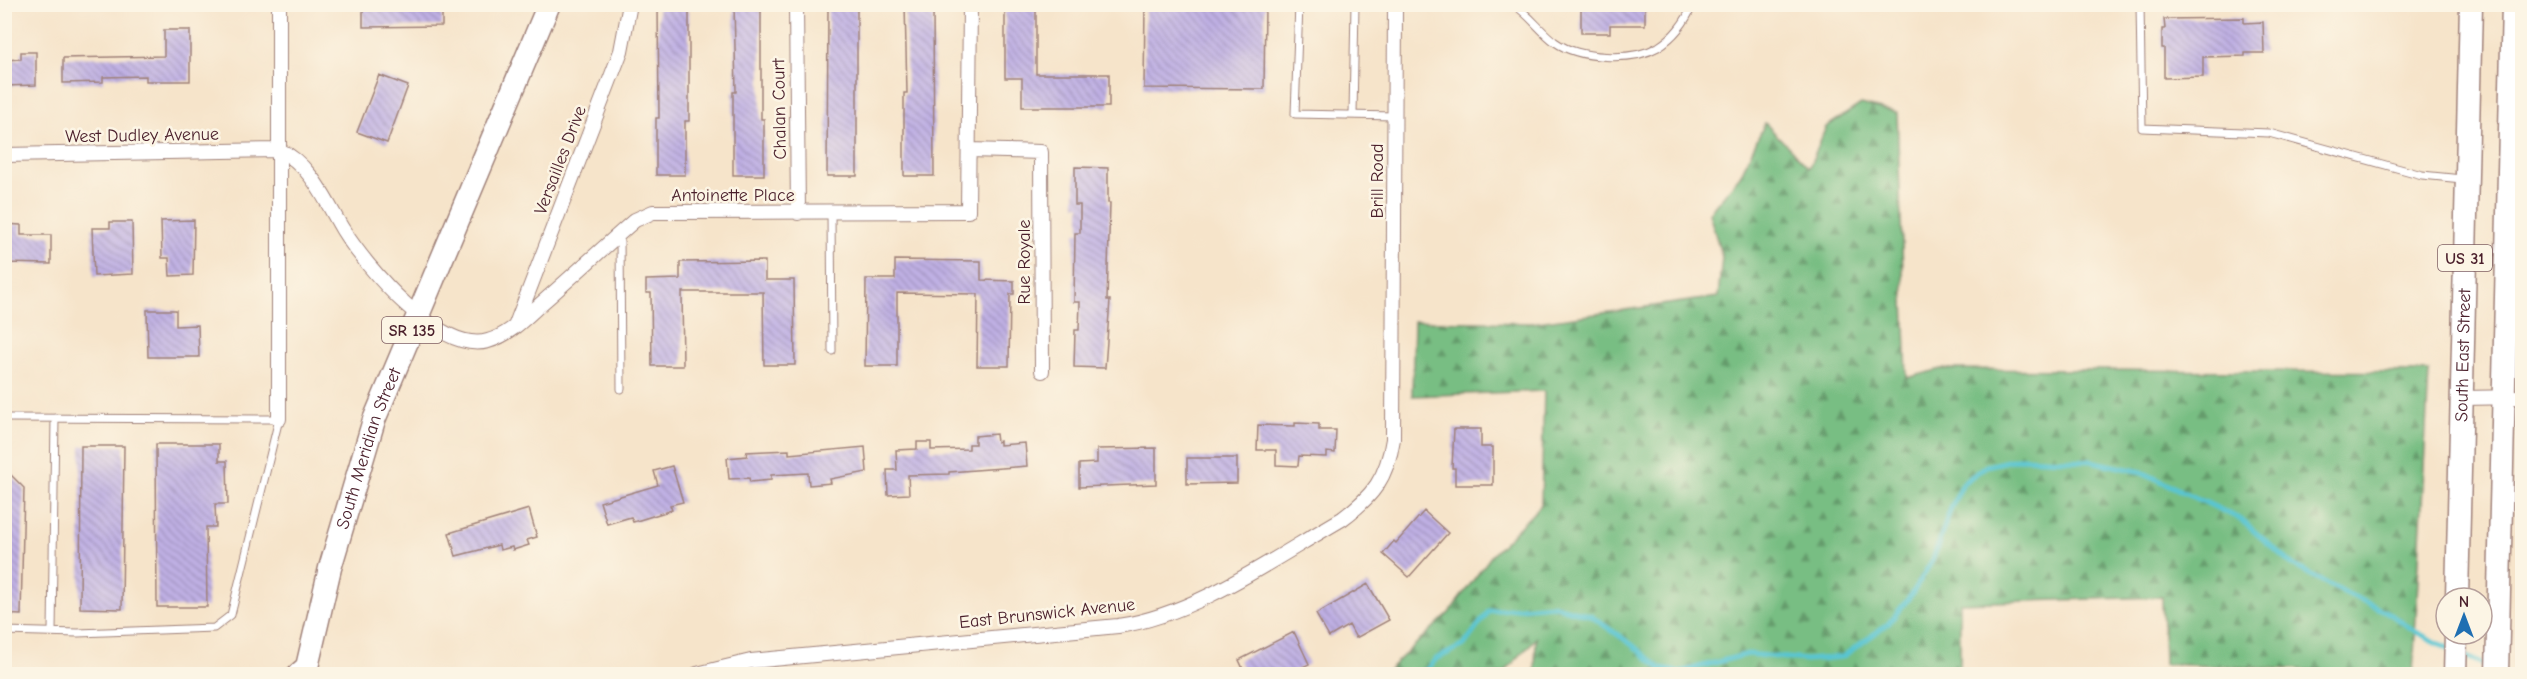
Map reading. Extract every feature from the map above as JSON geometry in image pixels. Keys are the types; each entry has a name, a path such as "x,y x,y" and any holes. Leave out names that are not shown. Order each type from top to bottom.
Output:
{"main road":[{"name":"South Meridian Street","path":"305,672 330,567 374,420 549,4"},
{"name":"South East Street","path":"2457,586 2470,4"},
{"name":"US 31","path":"2497,675 2498,619 2513,397 2517,179 2516,10"},
{"path":"2455,675 2456,646"}],"street":[{"path":"279,4 279,419"},
{"name":"Versailles Drive","path":"515,326 621,51 630,4"},
{"name":"Chalan Court","path":"796,4 798,213"},
{"path":"969,150 970,4"},
{"name":"Brill Road","path":"1394,357 1395,4"},
{"name":"West Dudley Avenue","path":"4,155 279,150"},
{"name":"Antoinette Place","path":"279,150 300,163 371,270 419,315 445,334 462,342 474,343 487,342 515,326 620,232 635,220 653,212 968,212 969,150"},
{"name":"Rue Royale","path":"969,150 1041,152 1042,371"},
{"name":"East Brunswick Avenue","path":"697,675 751,661 1118,626 1159,617 1190,605 1342,519 1367,498 1381,479 1390,456 1394,430 1394,357"},
{"path":"2461,398 2513,397"}],"lane":[{"path":"1299,4 1295,114 1395,116"},
{"path":"1353,115 1355,4"},
{"path":"1515,5 1556,43 1580,53 1619,56 1656,48 1673,36 1693,4"},
{"path":"2140,4 2142,128 2269,133 2422,175 2467,180"},
{"path":"831,212 832,351"},
{"path":"620,232 621,389"},
{"path":"4,418 279,419 231,615 214,628 4,631"},
{"path":"52,632 55,418"}],"green space":[{"path":"1861,104 1897,113 1907,378 1941,369 2429,372 2413,674 2164,664 2162,597 1960,603 1960,674 1535,674 1536,638 1503,674 1384,674 1449,613 1492,555 1541,505 1544,391 1412,396 1414,321 1531,323 1718,297 1722,257 1709,213 1740,176 1765,123 1809,168 1826,127"}],"building":[{"path":"363,4 442,4 442,26 363,27"},
{"path":"658,4 686,4 686,11 689,11 689,121 685,121 685,175 656,175 656,118 659,118"},
{"path":"734,4 761,4 761,119 764,119 764,175 733,175 733,92 736,92"},
{"path":"828,4 857,4 857,176 827,176"},
{"path":"905,4 933,4 934,176 904,176 904,93 907,93"},
{"path":"1005,4 1036,4 1036,74 1109,74 1109,107 1022,107 1022,78 1005,78"},
{"path":"1145,4 1265,4 1264,89 1144,88"},
{"path":"1581,4 1645,4 1645,25 1610,25 1610,33 1581,33"},
{"path":"2244,18 2244,23 2263,22 2264,53 2203,57 2203,77 2164,78 2162,29 2165,29 2164,19"},
{"path":"164,30 190,30 190,81 146,81 146,76 103,77 103,82 63,83 63,58 164,56"},
{"path":"21,52 36,52 36,85 4,86 4,60 21,59"},
{"path":"379,75 408,86 387,143 357,132"},
{"path":"1075,167 1108,168 1108,203 1110,203 1107,300 1110,300 1105,368 1074,367 1075,330 1079,330 1080,302 1074,302 1075,233 1080,233 1080,205 1075,205"},
{"path":"194,220 193,275 170,276 169,258 162,258 161,221"},
{"path":"110,222 132,222 133,274 94,276 92,228 110,228"},
{"path":"4,224 21,225 21,235 51,235 51,264 4,263"},
{"path":"895,260 981,261 981,280 1014,281 1014,294 1010,294 1009,366 977,366 978,294 897,293 897,366 865,366 866,279 895,279"},
{"path":"765,261 765,280 794,280 795,365 764,365 763,292 682,292 683,366 652,366 651,293 646,293 646,280 680,279 680,262"},
{"path":"147,310 176,310 176,326 198,325 199,357 148,357"},
{"path":"1295,423 1319,424 1319,430 1336,430 1335,453 1327,452 1327,457 1299,456 1298,466 1276,465 1276,450 1257,450 1258,425 1295,426"},
{"path":"1454,429 1481,429 1481,447 1493,447 1493,485 1455,485 1455,468 1452,468"},
{"path":"996,434 1000,445 1025,443 1027,466 949,472 949,474 908,475 909,494 888,495 887,470 897,470 896,450 917,449 917,442 931,442 931,450 969,449 969,444 975,444 975,436"},
{"path":"156,444 219,444 219,461 227,461 228,504 215,504 216,527 206,527 207,607 157,607"},
{"path":"81,446 124,446 122,609 80,608"},
{"path":"865,447 867,472 830,479 831,483 809,485 808,473 771,475 771,480 750,482 749,478 729,479 727,458 747,456 746,452 789,450 789,454"},
{"path":"1156,448 1156,484 1079,487 1079,464 1097,463 1097,449"},
{"path":"1187,458 1237,458 1237,483 1187,484"},
{"path":"672,466 683,502 670,505 672,510 633,522 631,517 607,524 600,502 658,485 654,471"},
{"path":"4,468 24,488 21,615 4,614"},
{"path":"529,509 537,537 527,540 529,545 513,550 512,547 500,550 499,545 456,556 449,533"},
{"path":"1424,511 1448,533 1409,577 1383,554 1394,541 1396,543"},
{"path":"1368,584 1389,620 1356,638 1349,625 1329,637 1316,614"},
{"path":"1294,632 1309,664 1287,675 1246,675 1239,660"}],"waterway":[{"path":"1423,674 1436,659 1464,645 1489,611 1552,605 1591,616 1631,644 1661,669 1680,672 1748,654 1806,660 1842,657 1888,624 1912,594 1933,559 1951,508 1963,483 1986,466 2021,458 2091,461 2142,472 2240,519 2293,565 2385,611 2418,633 2450,649"},
{"path":"2461,654 2490,668"}]}
